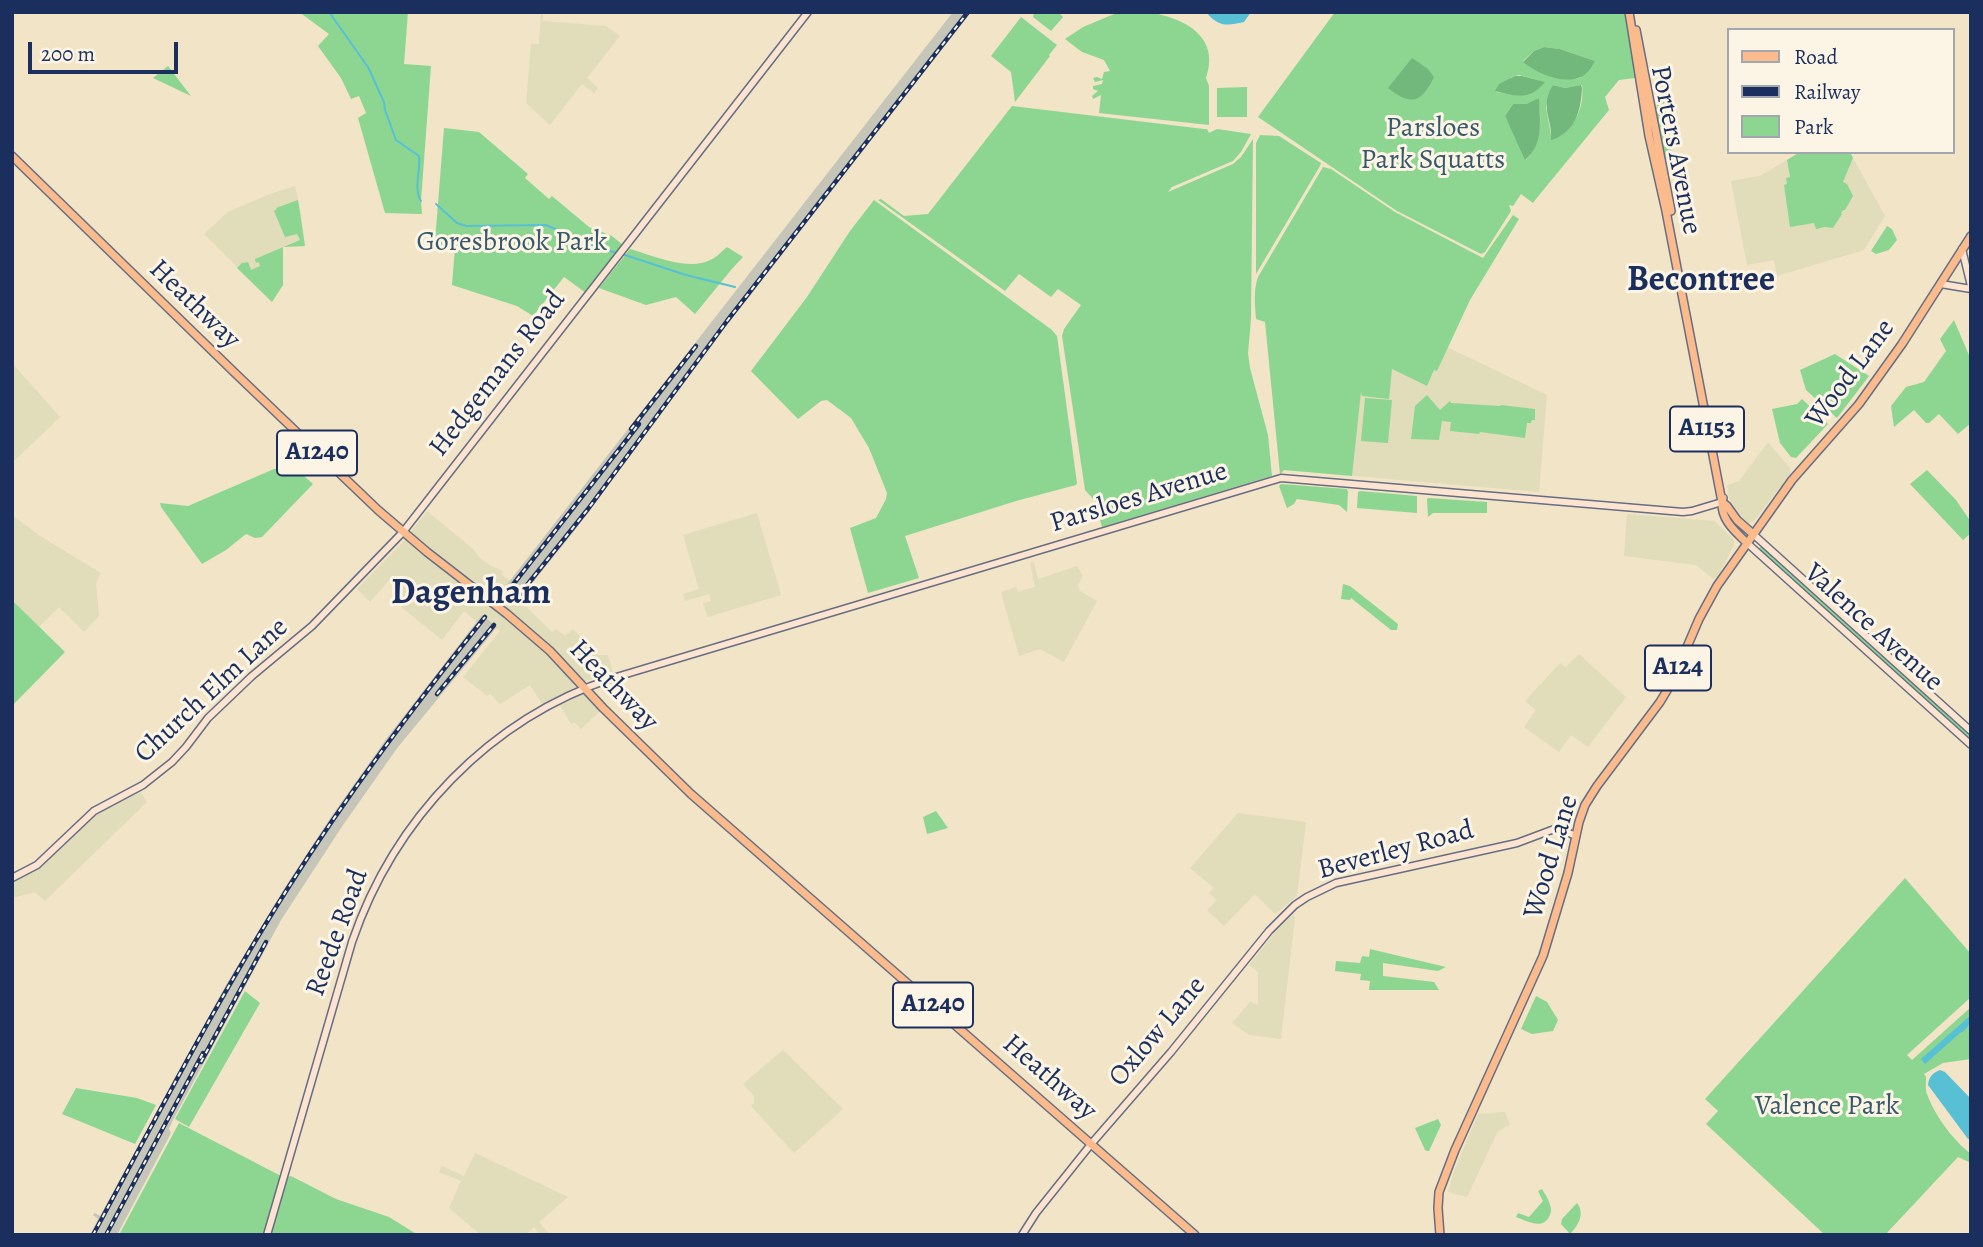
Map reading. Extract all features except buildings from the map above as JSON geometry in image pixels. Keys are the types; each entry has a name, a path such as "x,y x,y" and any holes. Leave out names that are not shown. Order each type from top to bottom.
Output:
{"main road":[{"name":"Porters Avenue","path":"1631,12 1723,495 1721,508 1727,522 1747,543"},
{"name":"Heathway","path":"12,156 339,474 403,531 550,651 658,763 712,813 1195,1235"},
{"name":"A124","path":"1941,284 1971,236"},
{"name":"Wood Lane","path":"1440,1235 1439,1192 1455,1150 1543,956 1585,805 1660,702 1711,597 1753,534 1792,480 1858,404 1941,284"},
{"path":"1722,502 1753,534"}],"street":[{"name":"Hedgemans Road","path":"403,531 808,12"},
{"path":"1941,284 1971,287 1962,249"},
{"name":"Parsloes Avenue","path":"584,688 716,646 1281,478 1683,512 1722,502"},
{"name":"Church Elm Lane","path":"12,878 37,865 94,811 143,785 172,762 208,718 252,676 313,626 403,531"},
{"name":"Valence Avenue","path":"1753,534 1971,731"},
{"name":"Valence Avenue","path":"1747,543 1971,745"},
{"name":"Reede Road","path":"267,1235 352,942 386,863 427,805 474,756 528,718 584,688"},
{"name":"Beverley Road","path":"1248,956 1287,912 1307,897 1336,883 1517,843 1557,828 1576,836"},
{"name":"Oxlow Lane","path":"1023,1235 1036,1213 1092,1143 1171,1052 1248,956"}],"shaded area":[{"path":"541,12 543,21 606,26 620,36 587,78 598,88 594,93 582,84 550,125 526,103 531,44 539,44"},
{"path":"953,12 971,12 729,322 575,530 517,602 510,597 507,601 495,592 501,585 505,587"},
{"path":"1853,158 1885,216 1864,250 1777,276 1774,260 1747,265 1731,181 1760,176 1787,160 1790,177 1784,185 1814,223 1833,228 1843,209 1843,182"},
{"path":"295,186 305,246 283,247 283,285 272,302 204,234 228,212"},
{"path":"1264,304 1427,386 1447,347 1547,395 1539,492 1285,470 1280,474"},
{"path":"12,363 60,417 12,463 14,437"},
{"path":"1768,442 1790,468 1790,474 1754,521 1749,523 1731,509 1727,485 1739,481"},
{"path":"427,511 479,557 503,571 501,574 510,581 504,588 501,585 510,596 518,603 520,601 552,632 556,629 565,636 573,629 597,655 608,655 613,673 586,681 581,687 584,695 600,711 581,729 574,722 571,724 560,705 547,712 530,685 500,704 490,694 487,696 463,677 500,631 483,616 477,622 464,611 442,640 394,601 402,589 390,579 370,602 357,589 403,542"},
{"path":"757,513 781,595 708,617 703,603 711,601 709,594 685,601 683,594 699,589 683,535"},
{"path":"1627,514 1715,521 1734,540 1734,545 1718,576 1713,579 1696,565 1624,556"},
{"path":"12,515 40,536 101,573 96,583 99,616 84,632 59,607 39,627 12,599"},
{"path":"1034,562 1038,579 1077,566 1083,576 1078,585 1080,591 1097,601 1064,662 1040,649 1019,656 1001,592 1016,587 1018,592 1035,587 1030,563"},
{"path":"482,615 497,627 398,747 281,920 173,1120 169,1129 171,1133 117,1235 90,1235 98,1219 93,1215 95,1213 100,1216 226,985 286,886 387,738"},
{"path":"1579,654 1626,697 1588,747 1571,735 1559,752 1524,727 1536,710 1525,701 1560,663 1566,667"},
{"path":"141,792 147,802 45,901 35,892 12,898 12,880 35,872 98,813"},
{"path":"1238,813 1306,822 1297,896 1275,914 1255,894 1224,926 1207,910 1217,900 1209,893 1214,888 1190,868"},
{"path":"1292,915 1295,917 1281,1039 1249,1035 1232,1023 1250,1002 1258,1005 1258,972 1249,965"},
{"path":"783,1050 843,1109 794,1153 751,1106 754,1096 743,1084"},
{"path":"1505,1112 1510,1125 1498,1131 1467,1197 1448,1192 1478,1114"},
{"path":"475,1153 568,1197 539,1222 550,1235 540,1235 534,1227 525,1235 481,1235 449,1208 461,1181 439,1172 442,1166 464,1176"}],"green space":[{"name":"Goresbrook Park","path":"299,12 408,12 404,64 431,66 422,214 385,213 358,118 366,113 359,96 351,99 341,78 318,46 329,34"},
{"path":"1034,12 1058,12 1063,17 1051,31 1033,17"},
{"path":"1119,12 1144,12 1165,16 1178,20 1198,33 1209,52 1206,78 1209,86 1209,125 1099,113 1101,95 1093,99 1092,96 1098,91 1093,89 1093,86 1102,84 1103,80 1095,82 1093,78 1102,79 1104,72 1110,71 1104,60 1082,52 1065,39 1083,27"},
{"name":"Parsloes Park Squatts","path":"1335,12 1626,12 1635,78 1619,80 1605,97 1609,110 1533,203 1521,194 1513,206 1509,205 1511,211 1485,252 1481,254 1397,211 1258,117","holes":["1544,47 1560,49 1595,61 1580,78 1564,78 1550,75 1523,61 1534,51","1519,75 1544,82 1513,95 1496,92 1512,77","1553,85 1565,88 1582,85 1582,103 1576,118 1566,131 1551,140 1546,107","1538,99 1540,116 1538,138 1526,160 1505,116 1513,104 1526,104"]},
{"path":"1021,17 1057,45 1015,102 1011,72 991,56"},
{"path":"1544,47 1560,49 1595,61 1581,77 1566,80 1550,77 1523,62 1534,51"},
{"path":"1412,58 1428,69 1434,77 1425,92 1416,99 1404,98 1388,88"},
{"path":"168,66 191,96 153,78"},
{"path":"1515,76 1545,82 1528,95 1495,91 1499,84"},
{"path":"1553,85 1565,88 1581,85 1582,88 1576,119 1567,131 1551,140 1547,100"},
{"path":"1247,87 1247,117 1217,117 1217,88"},
{"path":"1537,99 1540,132 1535,147 1525,160 1505,116 1513,104 1526,104"},
{"path":"1665,99 1673,164 1669,166 1656,108 1658,103"},
{"path":"1012,106 1207,129 1209,133 1217,129 1251,134 1233,161 1172,187 1168,192 1233,164 1253,139 1251,319 1248,353 1268,435 1272,476 1102,527 1095,501 1085,490 1062,336 1081,305 1058,289 1051,297 1019,274 1005,291 878,200 881,199 904,216 928,214"},
{"name":"Goresbrook Park","path":"444,128 479,132 528,174 525,178 549,199 552,196 589,227 612,236 623,245 586,293 564,277 533,316 517,306 452,285 455,247 431,246 436,229"},
{"path":"1260,135 1279,136 1321,163 1256,274 1256,143"},
{"path":"1797,154 1851,154 1853,158 1843,182 1853,196 1833,228 1816,229 1814,223 1790,227 1784,185 1787,184 1786,178 1790,177 1787,160"},
{"path":"1323,167 1331,169 1395,212 1483,258 1513,215 1519,219 1470,300 1437,371 1434,370 1427,386 1392,369 1389,399 1362,396 1361,392 1352,476 1284,470 1280,474 1265,322 1256,319 1255,293 1258,277"},
{"path":"298,200 305,246 283,247 300,240 297,234 285,237 274,211"},
{"path":"874,200 1057,336 1077,483 905,536 919,578 868,593 850,528 876,518 886,499 887,493 869,448 851,418 827,400 821,401 798,419 751,371 807,297 850,231"},
{"path":"1887,226 1892,229 1897,240 1889,250 1876,254 1871,251"},
{"path":"283,247 283,285 272,302 237,268 243,262 248,262 251,270 260,266 255,259"},
{"path":"727,247 743,257 695,314 676,297 646,305 599,288 630,249 672,262 694,264 714,258"},
{"path":"1954,320 1971,360 1971,423 1958,434 1939,414 1926,423 1914,410 1894,427 1891,406 1906,387 1924,382 1946,351 1940,339"},
{"path":"1835,354 1869,376 1837,418 1806,390 1800,370"},
{"path":"1427,395 1440,410 1450,401 1501,405 1535,409 1535,420 1527,423 1525,438 1450,431 1451,422 1442,421 1439,440 1411,439 1415,406"},
{"path":"1365,398 1392,400 1388,443 1361,441"},
{"path":"1802,399 1828,424 1796,458 1791,457 1780,443 1772,409 1797,404"},
{"path":"295,468 313,484 262,537 255,538 246,534 202,564 161,507 160,503 188,506 274,469"},
{"path":"1927,470 1956,500 1971,522 1971,533 1963,540 1910,484"},
{"path":"1279,486 1347,489 1347,512 1339,505 1297,499 1287,508"},
{"path":"1360,491 1417,496 1417,513 1357,508"},
{"path":"1429,498 1487,502 1487,513 1433,513 1428,517"},
{"path":"1763,546 1971,735 1971,743 1757,549"},
{"path":"1343,584 1350,586 1398,624 1397,630 1391,630 1351,598 1341,599"},
{"path":"12,600 65,652 12,706"},
{"path":"936,811 948,828 927,834 923,817"},
{"name":"Valence Park","path":"1905,878 1971,954 1971,997 1907,1055 1912,1060 1971,1007 1971,1059 1943,1063 1924,1074 1926,1092 1935,1111 1951,1135 1971,1154 1971,1163 1958,1157 1885,1235 1825,1235 1706,1124 1718,1111 1705,1099"},
{"path":"1370,949 1446,967 1438,971 1383,963 1383,976 1434,982 1439,990 1369,990 1370,981 1360,980 1361,974 1335,971 1336,961 1360,963 1362,956 1369,957"},
{"path":"245,991 260,1003 189,1127 175,1119"},
{"path":"1536,996 1547,1002 1558,1020 1553,1031 1532,1034 1521,1029"},
{"path":"76,1088 137,1098 156,1105 135,1144 62,1114"},
{"path":"1438,1119 1441,1125 1427,1151 1415,1128"},
{"path":"179,1123 281,1176 263,1235 119,1235"},
{"path":"291,1176 336,1199 389,1217 418,1235 266,1235 284,1178"},
{"path":"1542,1189 1551,1208 1546,1221 1538,1224 1516,1217 1518,1213 1529,1217 1543,1201 1538,1191"},
{"path":"1577,1203 1581,1211 1580,1219 1570,1234 1561,1224 1562,1219"}],"water":[{"path":"1206,12 1251,12 1244,22 1228,25 1219,23"},
{"path":"1971,1015 1965,1030 1925,1064 1921,1059"},
{"path":"1940,1070 1971,1099 1971,1138 1968,1139 1928,1085 1931,1076"}],"waterway":[{"path":"329,12 368,67 384,102 396,140 419,156 417,185 421,201"},
{"path":"436,204 457,223 466,226 546,225 617,253"},
{"path":"622,254 686,275 735,287"}],"railway":[{"path":"515,600 588,509 727,321 968,12"},
{"path":"631,429 696,346"},
{"path":"504,596 639,424"},
{"path":"93,1235 212,1016 288,888 383,750 485,617"},
{"path":"437,694 494,625"},
{"path":"201,1062 266,942"},
{"path":"106,1235 203,1053"}],"district":[{"name":"Becontree","path":"1701,281"},
{"name":"Dagenham","path":"471,594"}]}
